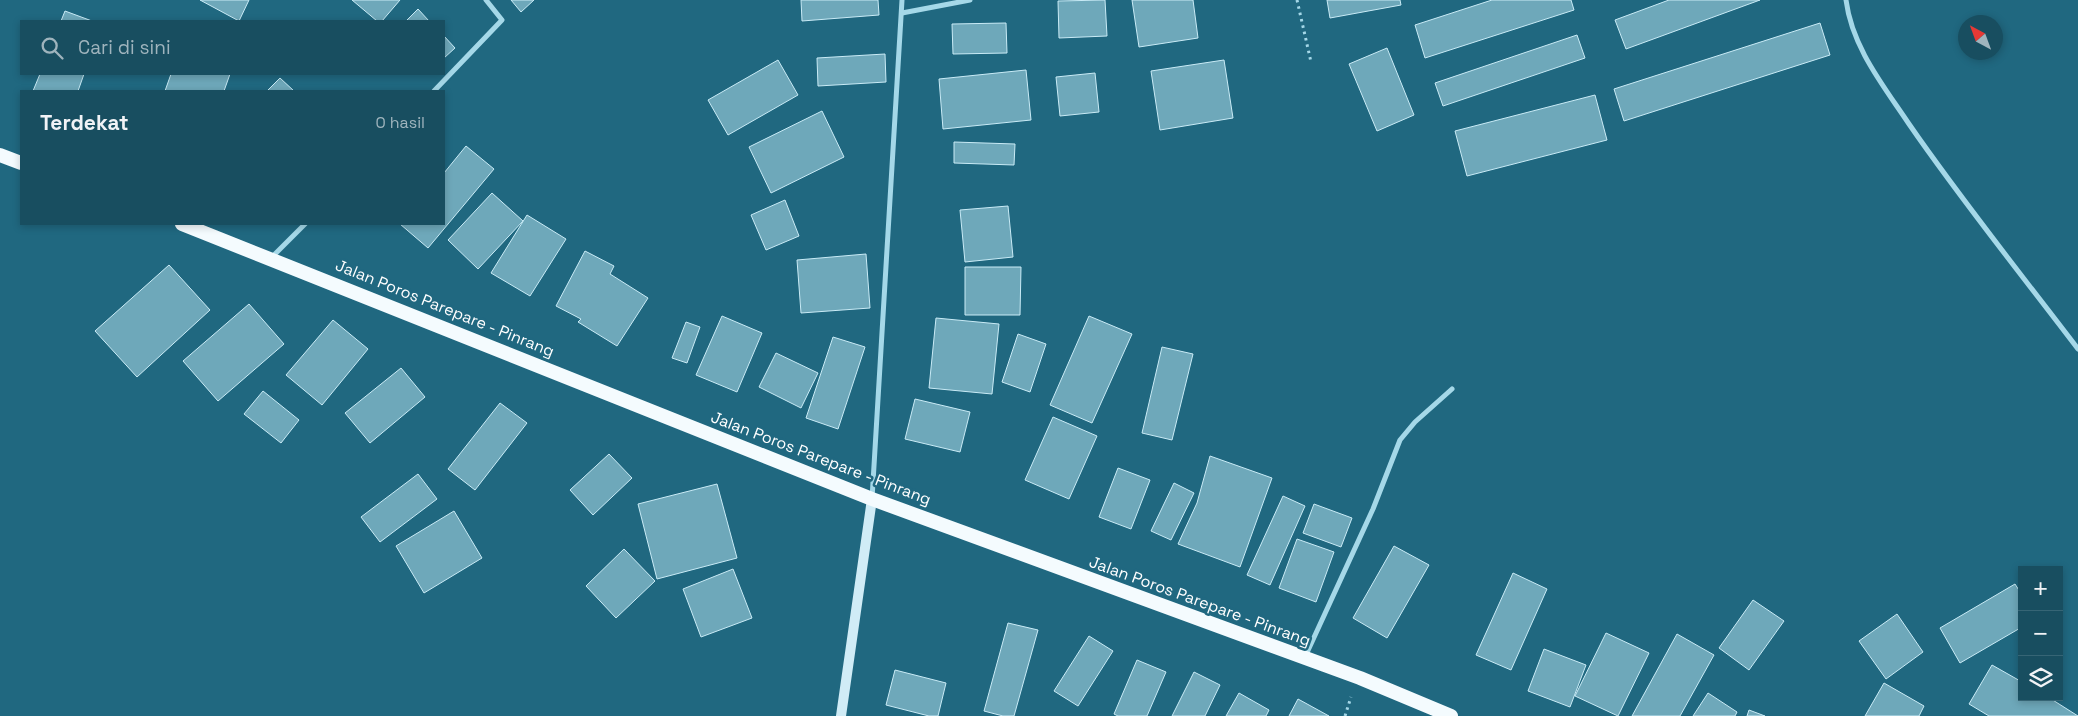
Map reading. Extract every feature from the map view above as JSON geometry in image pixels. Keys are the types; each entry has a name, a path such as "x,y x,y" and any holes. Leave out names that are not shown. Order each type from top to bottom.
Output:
{"highway":[{"path":"0,155 20,163"},
{"name":"Jalan Poros Parepare - Pinrang","path":"185,225 272,258 872,499 1305,658 1451,716"}],"main road":[{"path":"841,716 872,499"}],"street":[{"path":"435,90 502,20 486,0"},
{"path":"872,499 902,0"},
{"path":"902,13 970,0"},
{"path":"1846,0 1859,47 1883,85 1952,186 2078,349"},
{"path":"272,258 304,225"},
{"path":"1305,658 1373,509 1400,440 1414,422 1452,389"}],"path":[{"path":"1297,0 1311,62"}],"building":[{"path":"200,0 249,0 239,20"},
{"path":"352,0 400,0 383,20 376,20"},
{"path":"511,0 534,0 521,12"},
{"path":"801,0 878,0 879,15 802,21"},
{"path":"1105,0 1107,36 1059,38 1058,1"},
{"path":"1132,0 1193,0 1198,38 1139,47"},
{"path":"1327,0 1400,0 1401,5 1330,18"},
{"path":"1492,0 1571,0 1574,10 1425,58 1415,25"},
{"path":"1669,0 1760,0 1626,49 1615,20"},
{"path":"418,9 428,20 407,20"},
{"path":"65,11 89,20 61,20"},
{"path":"1006,23 1007,53 953,54 952,24"},
{"path":"1820,23 1830,55 1624,121 1614,89"},
{"path":"1577,35 1585,58 1443,106 1435,83"},
{"path":"445,37 455,48 445,57"},
{"path":"1387,48 1414,115 1377,131 1349,64"},
{"path":"885,54 886,82 818,86 817,58"},
{"path":"778,60 798,95 728,135 708,100"},
{"path":"1224,60 1233,118 1160,130 1151,71"},
{"path":"1026,70 1031,120 943,129 939,79"},
{"path":"1095,73 1099,112 1060,116 1056,77"},
{"path":"40,75 84,75 78,90 33,90"},
{"path":"171,75 230,75 224,90 165,90"},
{"path":"280,78 293,90 268,90"},
{"path":"1595,95 1607,140 1467,176 1455,131"},
{"path":"822,111 844,157 771,193 749,147"},
{"path":"954,142 1015,144 1014,165 954,163"},
{"path":"466,146 494,169 428,248 401,225 445,225 445,172"},
{"path":"492,193 523,221 478,269 448,240"},
{"path":"785,200 799,236 766,250 751,215"},
{"path":"1008,206 1013,257 965,262 960,210"},
{"path":"527,215 566,239 530,296 491,273"},
{"path":"585,251 614,266 610,274 648,298 617,346 578,322 581,319 556,306"},
{"path":"866,254 870,308 801,313 797,260"},
{"path":"169,265 210,310 137,377 95,331"},
{"path":"965,267 1021,267 1020,315 965,315"},
{"path":"249,304 284,344 218,401 183,361"},
{"path":"722,316 762,333 737,392 696,375"},
{"path":"1089,316 1132,334 1092,423 1050,405"},
{"path":"936,318 999,324 992,394 929,388"},
{"path":"333,320 368,349 322,405 286,375"},
{"path":"686,322 700,327 687,363 672,358"},
{"path":"1018,334 1046,344 1030,392 1002,382"},
{"path":"833,337 865,347 838,429 806,418"},
{"path":"1162,347 1193,354 1172,440 1142,433"},
{"path":"776,353 818,373 801,408 759,387"},
{"path":"401,368 425,397 370,443 345,413"},
{"path":"263,391 299,420 281,443 244,414"},
{"path":"915,399 970,412 960,452 905,439"},
{"path":"500,403 527,423 475,490 448,469"},
{"path":"1053,417 1097,436 1069,499 1025,480"},
{"path":"609,454 632,478 593,515 570,490"},
{"path":"1210,456 1272,478 1240,567 1178,544 1197,503"},
{"path":"1118,468 1150,480 1131,529 1099,517"},
{"path":"418,474 437,499 380,542 361,517"},
{"path":"1174,483 1194,493 1171,540 1151,531"},
{"path":"717,484 737,558 657,579 638,504"},
{"path":"1283,496 1305,506 1270,585 1247,575"},
{"path":"1314,504 1352,518 1341,547 1303,533"},
{"path":"454,511 482,558 424,593 396,546"},
{"path":"1297,539 1334,552 1316,602 1279,588"},
{"path":"1394,546 1429,565 1387,638 1353,618"},
{"path":"624,549 655,581 616,618 586,586"},
{"path":"733,569 752,618 701,637 683,589"},
{"path":"1513,573 1547,589 1511,670 1476,655"},
{"path":"2015,584 2018,589 2018,629 1960,663 1940,628"},
{"path":"1753,600 1784,621 1749,670 1719,648"},
{"path":"1897,614 1923,652 1886,679 1859,641"},
{"path":"1008,623 1038,630 1014,716 1003,716 984,711"},
{"path":"1606,633 1649,653 1618,716 1575,696"},
{"path":"1677,634 1714,655 1680,716 1632,716"},
{"path":"1089,636 1113,651 1078,706 1054,691"},
{"path":"1544,649 1586,665 1570,707 1528,691"},
{"path":"1137,660 1166,672 1147,716 1118,716 1114,714"},
{"path":"1992,665 2018,680 2018,701 2054,701 2078,716 1989,716 1969,704"},
{"path":"895,670 946,683 938,716 929,716 886,705"},
{"path":"1194,672 1220,685 1205,716 1172,716"},
{"path":"1884,683 1924,706 1919,716 1865,716"},
{"path":"1239,693 1269,710 1266,716 1226,716"},
{"path":"1708,693 1737,712 1735,716 1693,716"},
{"path":"1298,699 1329,716 1289,716"},
{"path":"1749,710 1765,716 1747,716"}]}
